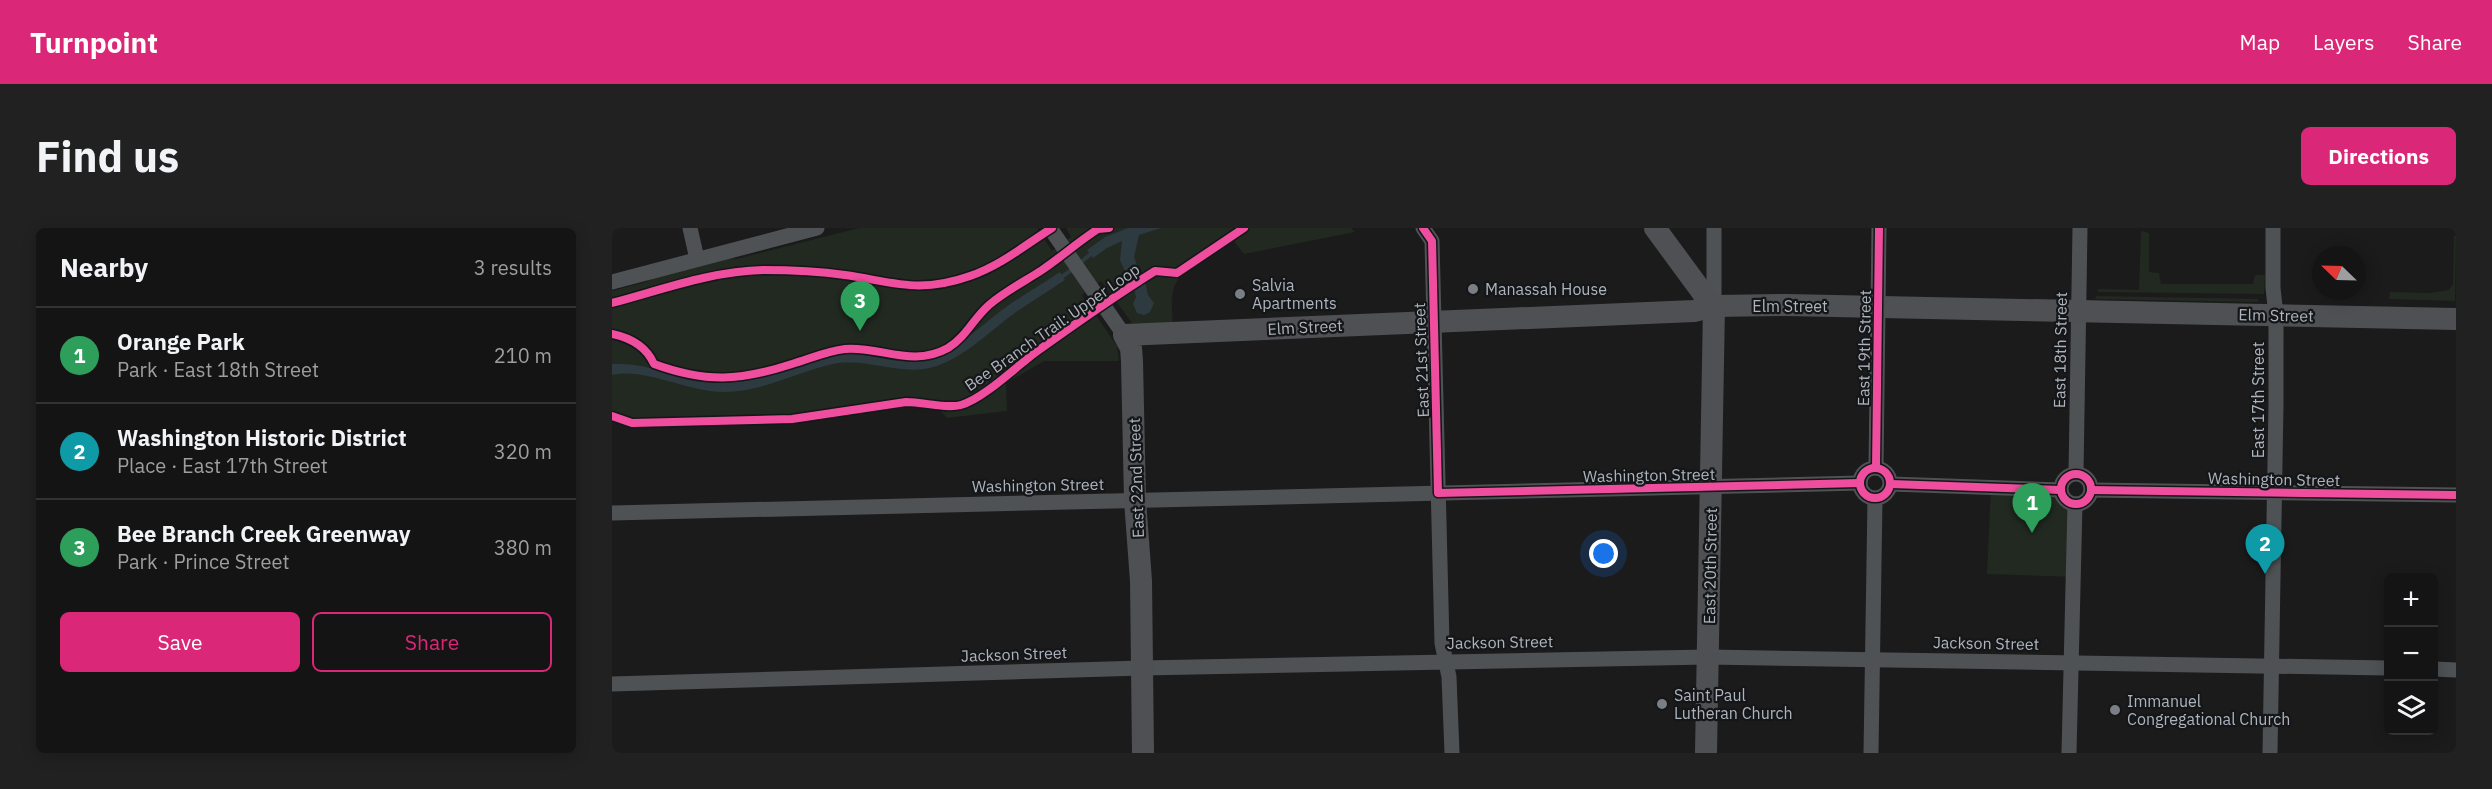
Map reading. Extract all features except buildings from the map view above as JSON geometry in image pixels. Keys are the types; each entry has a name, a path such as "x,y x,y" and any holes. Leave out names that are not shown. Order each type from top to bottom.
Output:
{"street":[{"path":"690,228 697,259"},
{"path":"612,282 817,228"},
{"name":"East 22nd Street","path":"1050,228 1131,348 1135,500 1141,581 1143,753"},
{"name":"East 21st Street","path":"1423,228 1432,241 1442,643 1449,677 1452,753"},
{"path":"1655,228 1714,306"},
{"path":"1714,228 1714,306"},
{"name":"East 19th Street","path":"1876,468 1879,228"},
{"name":"East 18th Street","path":"2076,473 2080,228"},
{"name":"East 17th Street","path":"2270,753 2275,493 2276,315 2273,288 2273,228"},
{"name":"Elm Street","path":"1124,335 1694,310 1714,306 1878,307 2456,319"},
{"name":"East 20th Street","path":"1706,753 1714,306"},
{"path":"1876,468 1885,471 1891,484 1886,494 1875,499 1866,496 1860,483 1863,474 1876,468"},
{"path":"2076,473 2088,478 2091,490 2086,500 2075,504 2066,500 2061,490 2065,478 2076,473"},
{"name":"Washington Street","path":"612,513 1860,483"},
{"path":"1891,484 2061,490"},
{"name":"Washington Street","path":"2091,490 2456,495"},
{"path":"1871,753 1875,499"},
{"path":"2069,753 2075,504"},
{"name":"Jackson Street","path":"612,684 1142,668 1708,657 2384,669"},
{"path":"2438,669 2456,670"}],"shaded area":[{"path":"859,228 1037,228 1052,251 1071,237 1066,228 1351,228 1355,232 1244,254 1234,241 1178,279 1172,298 1173,325 1132,323 1101,281 1082,295 1117,346 1119,361 1044,361 1006,383 1007,411 947,418 939,409 927,405 790,423 641,427 612,421 612,291 646,282 686,263 713,256 736,259"},
{"path":"1128,228 1161,228 1139,235 1134,257 1141,276 1130,283 1120,260 1122,241 1093,258 1087,250 1105,237"},
{"path":"2141,232 2149,233 2149,272 2159,273 2161,284 2253,284 2255,275 2265,275 2264,294 2098,292 2098,289 2139,290"},
{"path":"2454,236 2456,236 2455,301 2389,299 2390,292 2430,293 2449,290 2453,284"},
{"path":"1060,272 1065,280 1016,312 973,346 949,361 924,369 912,370 856,363 833,364 752,389 724,392 710,391 638,374 612,375 612,364 626,364 693,379 720,382 763,376 831,355 852,354 902,361 926,358 939,354 962,341 1006,307"},
{"path":"1145,281 1148,295 1154,303 1150,312 1144,315 1137,313 1133,304 1136,297 1134,289"},
{"path":"2096,296 2258,299 2258,302 2095,299"},
{"path":"1991,487 2062,495 2070,503 2074,577 1987,574"}],"waterway":[{"path":"1079,264 1094,251"},
{"path":"1060,278 1073,269"}],"cycle path":[{"path":"612,303 706,277 744,271 824,273 907,285 936,284 970,276 992,267 1052,228"},
{"path":"612,334 637,344 647,352 654,364 690,374 723,378 773,370 845,349 871,350 909,356 935,354 954,344 983,310 1001,296 1042,270 1098,229 1109,228"},
{"name":"Bee Branch Trail: Upper Loop","path":"612,416 632,423 792,419 906,402 961,405 979,396 1028,358 1155,271 1177,273 1244,228"},
{"path":"1423,228 1432,241 1438,493 1860,483"},
{"path":"1876,468 1879,228"},
{"path":"1875,468 1886,472 1890,483 1886,494 1875,498 1864,494 1860,483 1864,472 1875,468"},
{"path":"2076,474 2087,478 2091,489 2087,500 2076,504 2065,500 2061,489 2065,478 2076,474"},
{"path":"1891,484 2061,490"},
{"path":"2091,490 2456,495"}],"place":[{"name":"Manassah House","path":"1473,289"},
{"name":"Salvia Apartments","path":"1240,294"},
{"name":"Bee Branch Creek Greenway","path":"860,331"},
{"name":"Orange Park","path":"2032,533"},
{"name":"Washington Historic District","path":"2265,574"},
{"name":"Saint Paul Lutheran Church","path":"1662,704"},
{"name":"Immanuel Congregational Church","path":"2115,710"}]}
